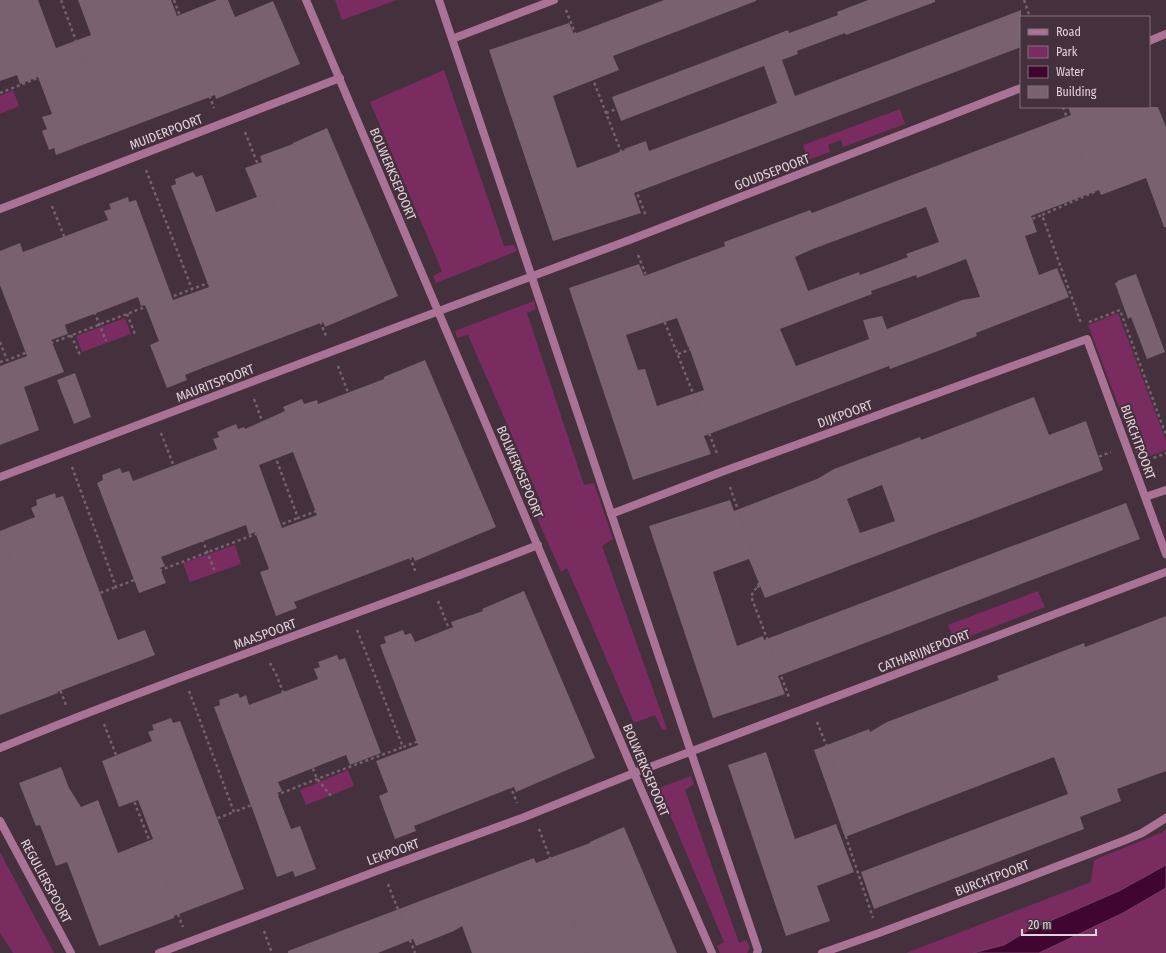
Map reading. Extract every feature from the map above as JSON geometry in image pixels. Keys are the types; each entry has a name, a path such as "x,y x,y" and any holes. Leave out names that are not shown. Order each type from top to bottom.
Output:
{"street":[{"name":"BOLWERKSEPOORT","path":"306,0 634,774 712,953"},
{"path":"440,0 758,950 757,953"},
{"path":"452,39 554,0"},
{"path":"1150,41 1166,34"},
{"name":"MUIDERPOORT","path":"0,208 340,78"},
{"name":"GOUDSEPOORT","path":"532,276 1020,88"},
{"name":"MAURITSPOORT","path":"0,477 532,276"},
{"name":"DIJKPOORT","path":"611,514 724,471 1087,339"},
{"name":"BURCHTPOORT","path":"1087,339 1166,554"},
{"path":"1145,498 1166,490"},
{"name":"MAASPOORT","path":"0,748 184,676 538,546"},
{"name":"CATHARIJNEPOORT","path":"634,774 1166,572"},
{"name":"LEKPOORT","path":"159,953 522,818 634,774"},
{"name":"BURCHTPOORT","path":"822,953 1021,880 1142,833 1166,818"},
{"name":"REGULIERSPOORT","path":"0,821 71,953"}],"path":[{"path":"61,0 83,60"},
{"path":"174,0 220,124"},
{"path":"835,26 903,0"},
{"path":"1024,0 1030,16"},
{"path":"565,7 652,231"},
{"path":"0,93 182,23"},
{"path":"606,113 800,38"},
{"path":"904,269 1042,215 1094,192 1063,108"},
{"path":"140,155 192,289"},
{"path":"46,191 106,341"},
{"path":"1042,215 1082,324"},
{"path":"0,362 293,252"},
{"path":"678,354 872,281"},
{"path":"1088,322 1120,310 1166,435"},
{"path":"127,314 135,334"},
{"path":"71,335 80,355"},
{"path":"0,342 7,360"},
{"path":"248,384 298,518"},
{"path":"155,418 215,572"},
{"path":"757,587 1126,446"},
{"path":"67,452 116,587"},
{"path":"32,618 383,486"},
{"path":"0,534 71,719"},
{"path":"432,586 522,818"},
{"path":"351,615 404,747"},
{"path":"262,648 276,674 317,779 332,797"},
{"path":"184,676 234,812"},
{"path":"879,933 841,822 1052,743 1166,680"},
{"path":"811,707 855,818"},
{"path":"98,709 189,941"},
{"path":"150,843 483,717"},
{"path":"533,813 586,953"},
{"path":"382,869 415,953"},
{"path":"258,916 272,953"},
{"path":"497,953 575,925"}],"green space":[{"path":"335,0 397,0 342,20"},
{"path":"444,70 504,246 514,245 517,251 436,283 433,276 442,271 370,102"},
{"path":"13,90 19,106 0,114 0,96"},
{"path":"900,109 905,124 843,147 841,140 828,145 830,152 808,160 803,145"},
{"path":"534,301 536,309 527,313 584,485 594,483 613,539 602,546 667,729 662,730 655,715 634,723 567,568 561,572 533,509 542,504 468,335 457,338 455,331"},
{"path":"1118,313 1166,441 1166,450 1139,460 1088,325"},
{"path":"125,318 131,334 82,352 76,336"},
{"path":"235,545 241,564 190,582 183,563"},
{"path":"1038,591 1045,607 955,642 948,625"},
{"path":"348,770 354,786 306,805 300,790"},
{"path":"691,776 694,784 685,790 739,943 746,940 750,947 747,953 720,953 717,946 724,942 663,798 653,799 651,791"},
{"path":"1166,829 1166,865 1119,891 1029,930 1004,945 973,953 906,953 1091,882 1094,860 1163,832"},
{"path":"0,852 54,953 13,953 0,933"},
{"path":"1166,888 1166,953 1039,953 1123,913"}],"water":[{"path":"1166,865 1166,888 1123,913 1039,953 973,953 1004,945 1029,930 1119,891"}],"building":[{"path":"0,0 38,0 56,48 91,35 78,0 171,0 177,16 217,0 228,0 235,17 273,1 300,64 216,99 215,95 56,155 54,148 49,150 42,131 47,129 42,117 52,114 38,77 20,84 17,75 0,81"},
{"path":"664,0 756,0 613,56 619,70 553,96 577,168 646,141 649,151 777,103 764,66 621,121 612,97 788,30 789,33 838,15 837,12 868,0 935,0 935,2 846,35 845,33 797,51 798,54 782,60 795,96 1021,10 1020,47 634,193 641,213 553,241 489,50 569,23 574,34"},
{"path":"1158,107 1166,127 1166,227 1164,227 1146,178 1101,195 1099,190 1031,216 1037,232 1025,236 1039,275 1057,268 1069,297 976,333 977,336 938,351 890,369 889,366 704,436 711,454 633,480 569,288 639,264 644,276 725,246 724,242 810,210 812,213 1071,115 1068,108","holes":["926,207 939,242 906,254 908,257 860,275 859,272 808,291 795,257","966,259 980,297 962,300 887,329 882,316 863,320 869,339 796,366 780,329 872,294 871,291 916,275 917,278","677,318 704,390 657,406 645,369 638,370 626,335"]},
{"path":"327,128 398,296 325,327 323,322 205,367 185,375 187,380 167,388 150,345 159,341 145,305 141,306 138,297 65,325 68,334 51,340 64,372 24,387 39,430 0,445 0,366 27,356 0,285 0,251 20,243 23,252 108,220 104,211 111,209 109,204 128,197 129,202 136,200 173,300 209,287 171,186 176,184 175,179 193,172 196,177 202,175 216,212 222,210 257,197 245,168 262,162 260,156 293,144"},
{"path":"1136,274 1165,352 1147,359 1131,317 1128,319 1115,283"},
{"path":"425,360 496,527 415,561 413,557 294,602 297,608 276,616 260,572 269,569 255,532 249,535 246,525 161,557 165,566 160,568 166,583 139,593 97,483 103,480 102,475 120,468 122,473 129,471 133,481 217,449 213,439 219,437 217,432 236,424 238,429 244,427 245,429 285,411 283,407 302,399 304,404 317,400 318,404 384,379 384,377","holes":["293,452 317,515 282,528 259,465"]},
{"path":"75,373 91,417 74,424 57,380"},
{"path":"1034,397 1049,435 1086,421 1103,470 765,598 749,559 713,572 737,646 763,636 764,640 1126,503 1140,539 778,676 785,694 713,718 649,526 730,500 734,511 817,479 834,469 920,437 921,440","holes":["882,485 895,521 860,533 847,499"]},
{"path":"55,493 56,498 63,496 118,640 145,630 155,655 0,715 0,531 35,517 31,508 37,505 36,500"},
{"path":"524,591 595,758 516,792 514,787 414,826 416,831 395,839 379,796 388,792 376,761 418,745 380,645 386,643 384,637 403,630 405,635 411,633 415,642 453,627 451,622 483,611 482,609"},
{"path":"1166,616 1166,771 1117,789 1121,801 1080,817 1084,829 874,909 861,872 1068,794 1054,757 845,837 814,750 869,729 870,732 887,722 999,680 997,676 1084,643 1085,647"},
{"path":"337,655 339,660 345,658 381,753 350,765 346,755 278,782 282,791 277,793 291,829 300,826 316,869 295,877 293,871 277,877 214,707 220,705 219,700 238,693 240,698 246,695 249,705 318,679 314,669 320,667 318,662"},
{"path":"171,718 173,723 180,721 244,889 174,916 174,918 99,946 67,862 56,866 40,825 36,826 19,783 61,767 69,788 81,807 98,800 118,853 153,839 138,800 119,807 102,761 152,741 148,732 154,730 152,725"},
{"path":"766,752 795,839 836,824 854,872 817,886 830,921 786,936 728,765"},
{"path":"624,827 677,953 472,953 462,926 454,931 416,946 413,939 378,953 288,953 288,951 534,858 536,863 590,843"}]}
